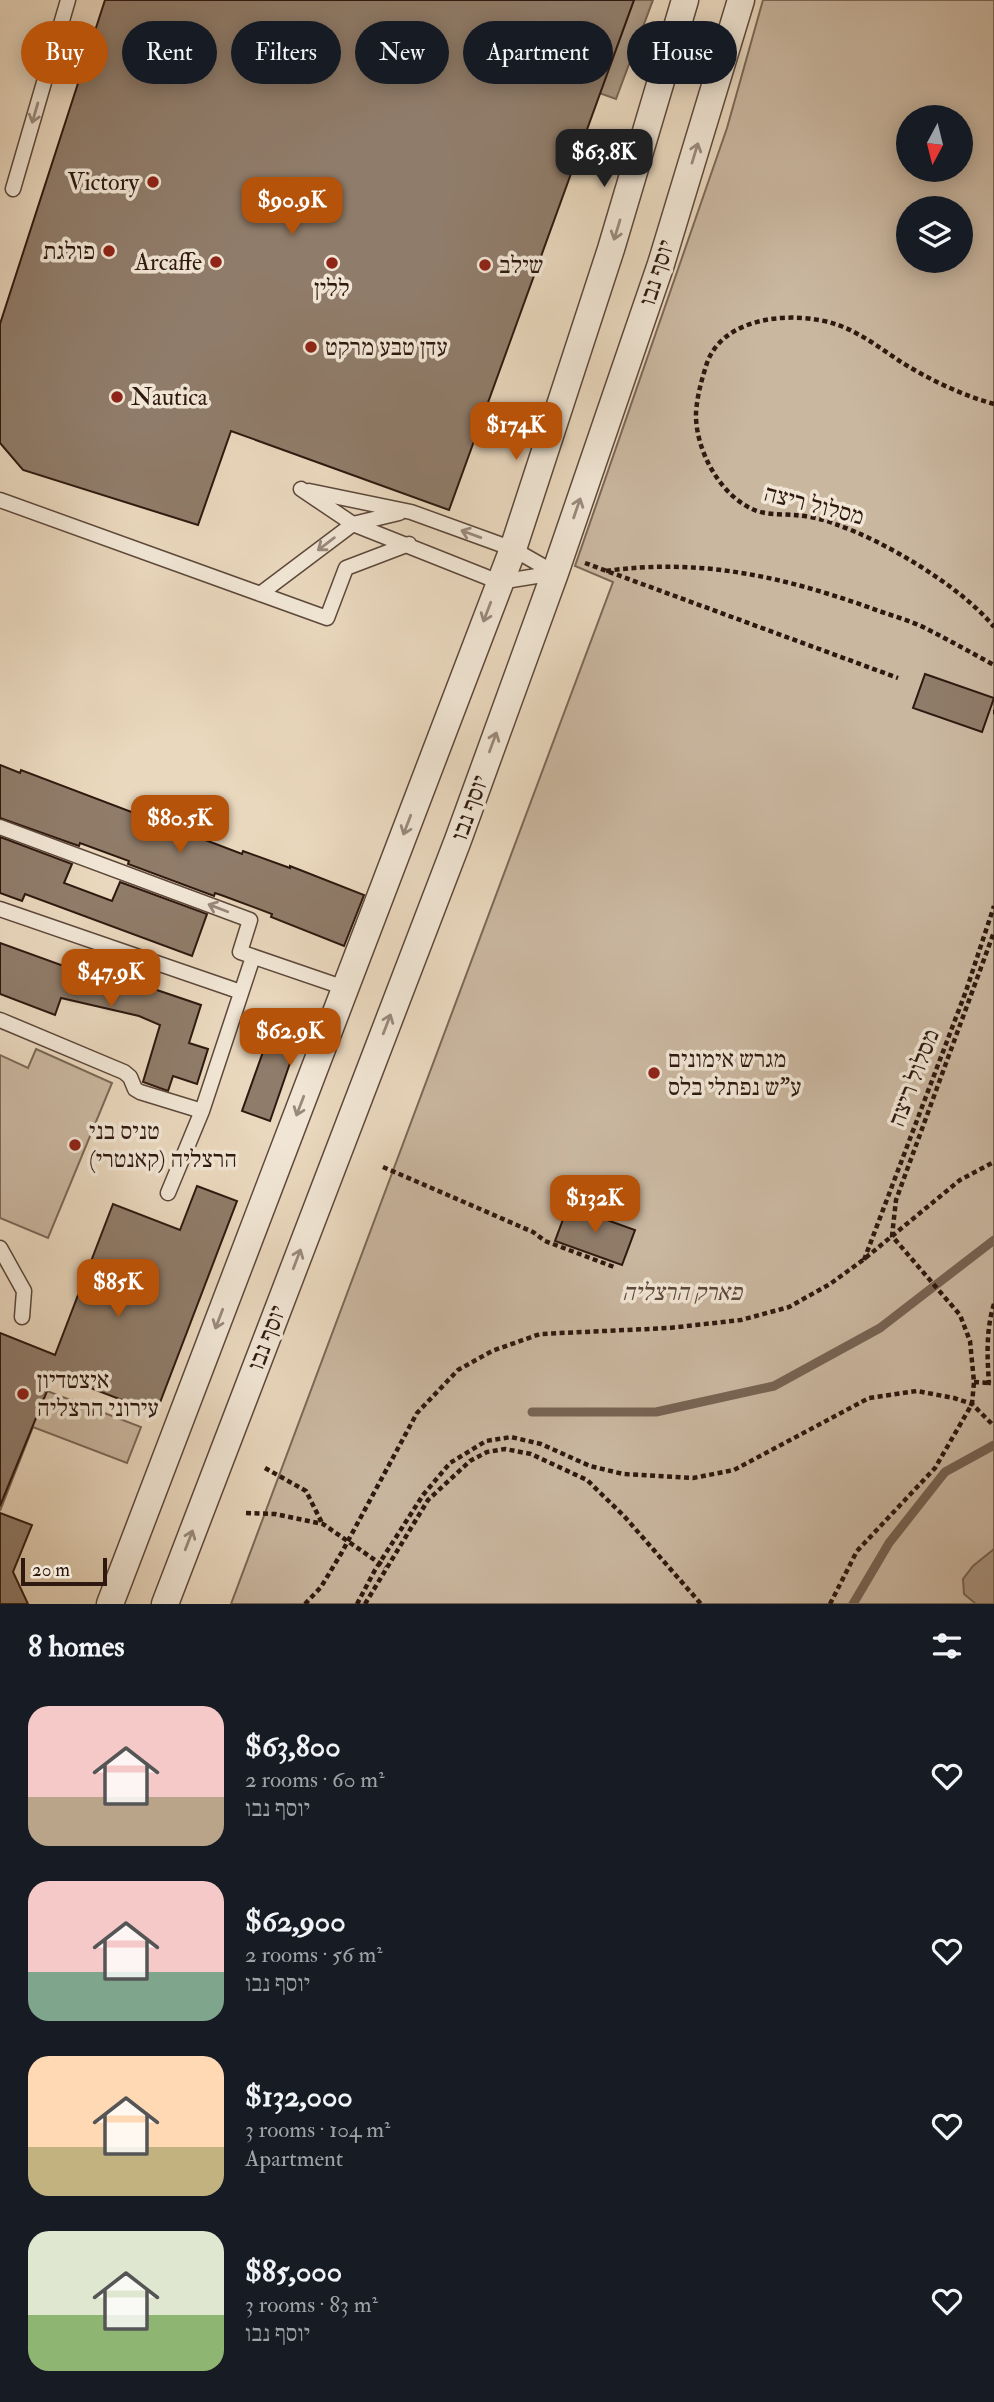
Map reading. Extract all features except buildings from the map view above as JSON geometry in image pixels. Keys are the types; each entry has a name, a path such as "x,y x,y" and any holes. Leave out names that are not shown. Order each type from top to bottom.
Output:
{"street":[{"path":"110,1604 513,549 611,249 685,0"},
{"name":"יוסף נבו","path":"165,1604 458,841 558,564 661,264 741,0"}],"lane":[{"path":"13,189 68,0"},
{"path":"301,489 411,512 558,564 499,582 353,524 301,489"},
{"path":"0,500 327,618 346,568 409,544"},
{"path":"260,594 353,524 380,516 411,512"},
{"path":"0,827 250,920 241,992 202,1111 169,1193"},
{"path":"0,909 241,992"},
{"path":"246,954 345,988"},
{"path":"0,1020 124,1072 140,1092 202,1111"},
{"path":"0,1248 24,1291 22,1317"}],"path":[{"name":"מסלול ריצה","path":"994,404 938,381 837,325 806,319 765,319 745,323 727,337 708,359 699,389 696,416 699,440 713,472 733,497 756,511 796,515 833,523 869,537 943,582 985,615 994,626"},
{"path":"558,564 606,571 898,678"},
{"path":"606,571 651,565 725,569 771,577 832,594 922,626 994,665"},
{"name":"מסלול ריצה","path":"863,1260 966,991 994,906"},
{"path":"830,1604 858,1551 936,1468 972,1404 974,1382 970,1341 960,1315 892,1236 896,1200 994,932"},
{"path":"305,1604 321,1587 416,1413 458,1370 492,1351 540,1334 669,1328 741,1320 789,1307 830,1284 863,1260 960,1180 994,1162"},
{"path":"383,1167 533,1232 545,1241 614,1267"},
{"path":"974,1382 991,1383 990,1317 994,1304"},
{"path":"357,1604 379,1563 423,1495 450,1463 486,1441 511,1437 541,1444 590,1466 623,1475 694,1478 734,1470 869,1398 917,1391 972,1404 993,1426"},
{"path":"366,1604 385,1567 428,1500 470,1461 487,1451 505,1450 531,1454 587,1480 624,1516 701,1604"},
{"path":"265,1468 306,1491 323,1524"},
{"path":"247,1513 275,1514 323,1524 385,1567"}],"green space":[{"name":"פארק הרצליה","path":"763,0 994,0 994,1604 231,1604 613,582 575,566 727,128"},
{"name":"טניס בני הרצליה (קאנטרי)","path":"36,1049 112,1083 48,1238 0,1218 0,1055 28,1068"},
{"path":"0,1333 60,1357 47,1391 141,1427 127,1463 33,1427 0,1511"}],"shaded area":[{"path":"634,0 653,0 645,21 627,21 627,70 616,99 599,93 602,84 613,84 613,56"},
{"path":"994,1549 994,1604 976,1604 964,1594 963,1579 973,1566"}],"waterway":[{"path":"532,1412 656,1412 774,1386 880,1328 994,1240"},
{"path":"853,1604 889,1543 945,1472 994,1445"}],"place":[{"name":"Victory","path":"153,182"},
{"name":"פולגת","path":"109,251"},
{"name":"Arcaffe","path":"216,262"},
{"name":"ללין","path":"332,263"},
{"name":"שילב","path":"485,265"},
{"name":"עדן טבע מרקט","path":"311,347"},
{"name":"Nautica","path":"117,397"},
{"name":"מגרש אימונים ע\"ש נפתלי בלס","path":"654,1073"},
{"name":"טניס בני הרצליה (קאנטרי)","path":"75,1145"},
{"name":"איצטדיון עירוני הרצליה","path":"23,1394"}]}
